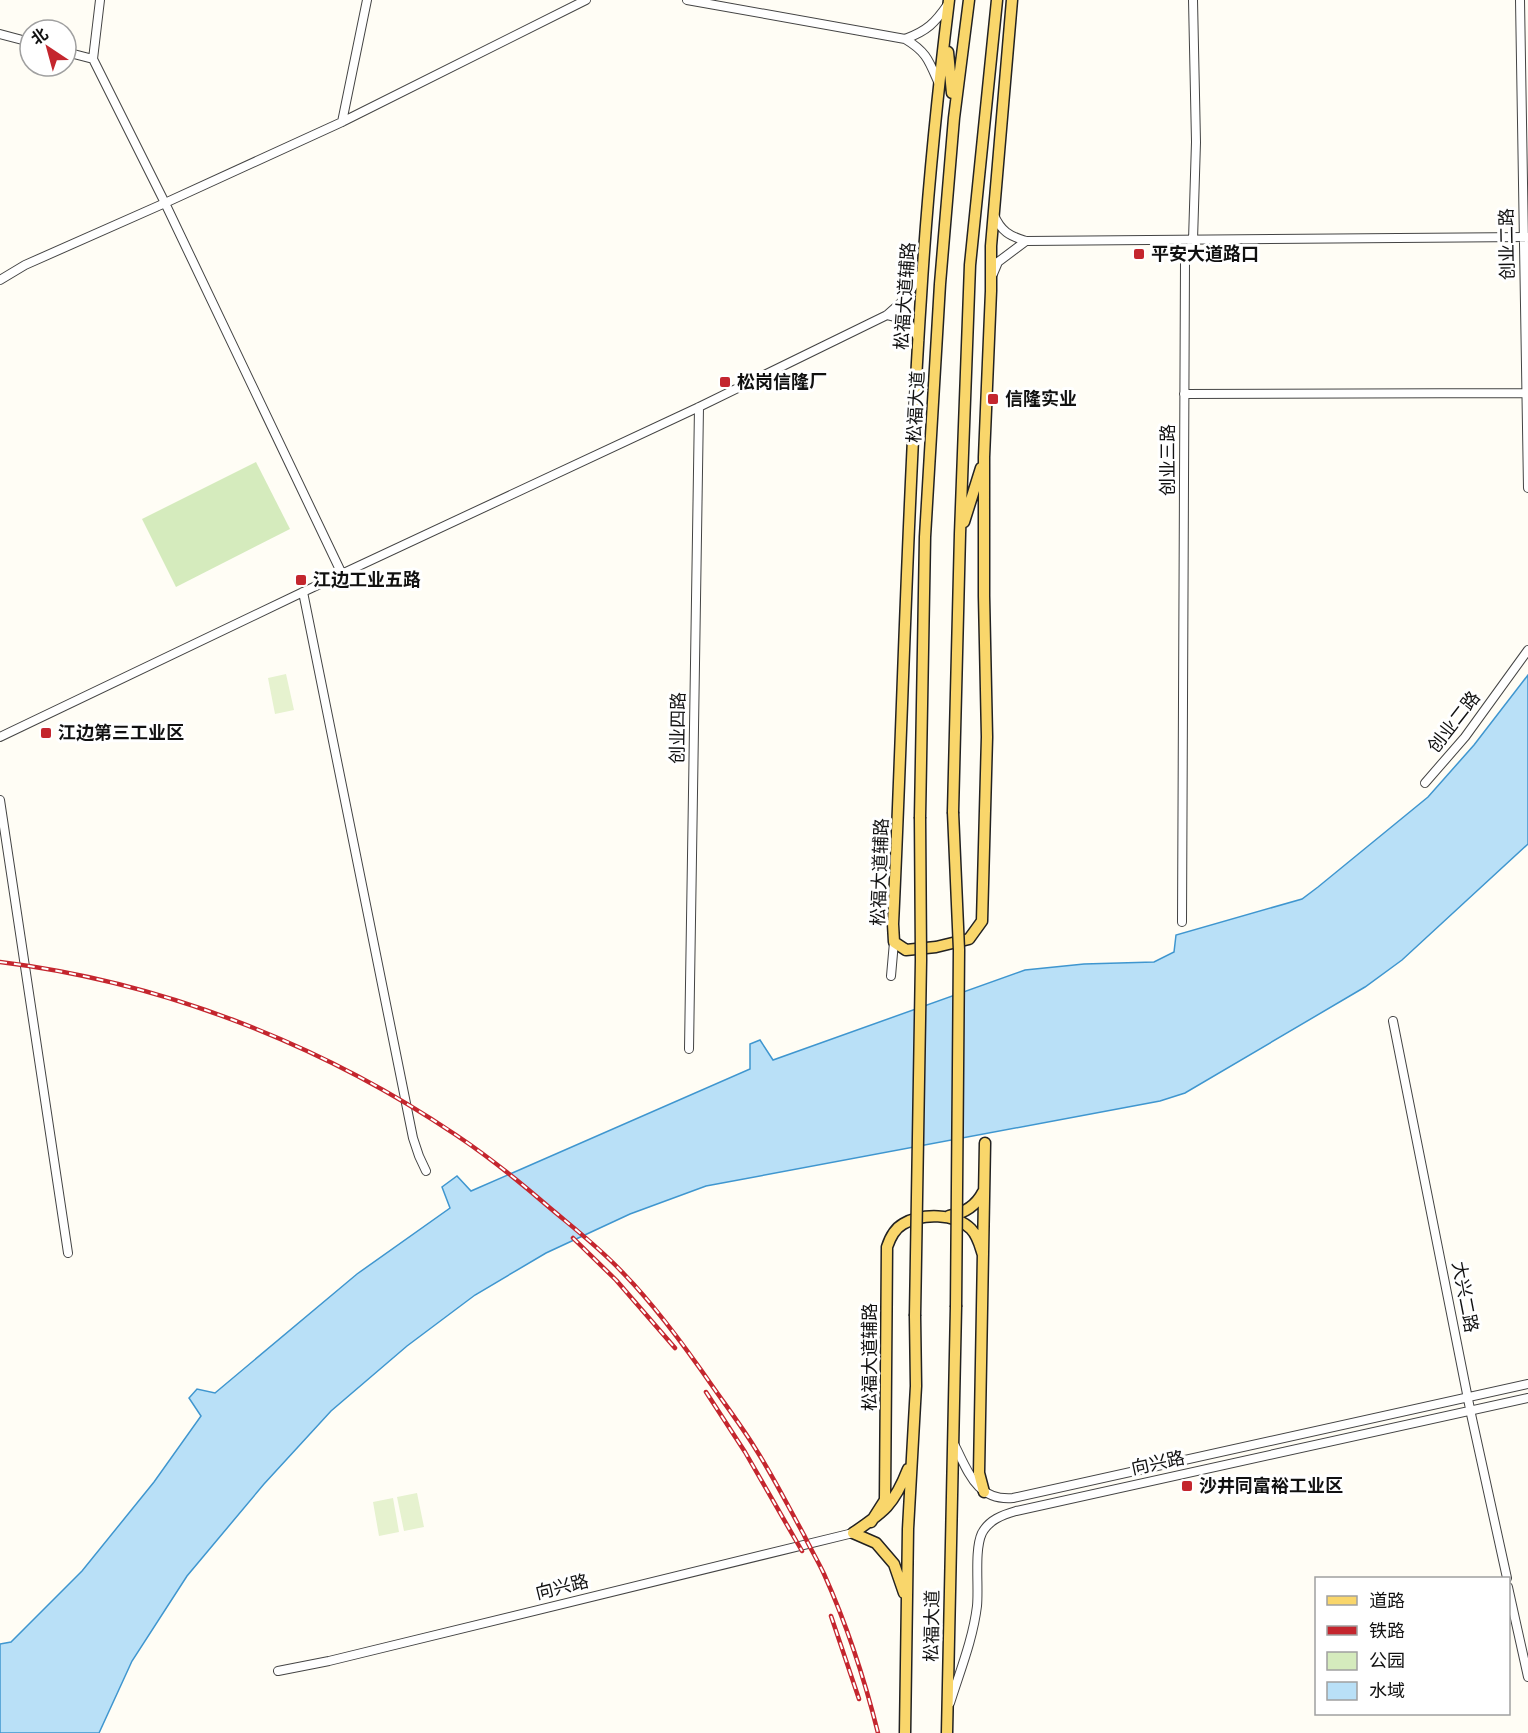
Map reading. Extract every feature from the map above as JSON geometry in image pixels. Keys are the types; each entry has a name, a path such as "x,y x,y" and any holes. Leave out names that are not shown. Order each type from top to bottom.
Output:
{"main road":[{"name":"松福大道","path":"905,1733 908,1529 916,1386 915,1316 921,960 920,817 925,537 940,285 954,118 969,0"},
{"path":"960,534 970,265 997,0"},
{"name":"松福大道辅路","path":"1001,110 1003,0"},
{"name":"松福大道辅路","path":"949,2 939,85 923,268 912,465 893,924 894,942 906,950 936,947 969,939 982,921 987,737 984,457 993,212 1012,0"},
{"name":"松福大道辅路","path":"990,67 1002,12"},
{"path":"946,31 954,118"},
{"path":"960,534 984,457"},
{"path":"912,465 925,537"},
{"name":"松福大道","path":"947,1733 956,1307 959,950 953,812 960,534"},
{"name":"松福大道辅路","path":"984,1492 979,1473 985,1143"},
{"path":"940,1217 962,1213 979,1200 984,1190"},
{"name":"松福大道辅路","path":"871,1522 885,1500 887,1247 890,1238 902,1224 912,1220 952,1218 963,1222 973,1230 983,1255"},
{"name":"松福大道","path":"853,1533 886,1510 900,1491 912,1458"},
{"name":"松福大道","path":"853,1533 876,1543 894,1564 907,1600"}],"street":[{"path":"100,0 93,59 165,203 342,574"},
{"path":"342,122 367,0"},
{"path":"0,280 25,265 342,122 586,0"},
{"path":"687,0 905,39 920,48 931,64 939,85"},
{"name":"创业三路","path":"1182,922 1185,262 1193,240 1196,142 1193,0"},
{"name":"创业二路","path":"1520,0 1526,237 1528,488"},
{"path":"905,39 921,33 935,23 949,2"},
{"path":"0,34 18,39"},
{"path":"78,55 93,59"},
{"path":"993,212 999,226 1012,237 1026,241 1526,237"},
{"path":"991,279 998,262 1026,241"},
{"path":"0,737 699,407 886,315 905,299 923,268"},
{"path":"886,315 904,319 912,327 919,340"},
{"path":"1184,394 1527,393"},
{"name":"创业四路","path":"689,1049 699,407"},
{"path":"303,592 413,1138 426,1171"},
{"name":"创业二路","path":"1425,783 1465,737 1528,650"},
{"path":"0,800 68,1253"},
{"path":"891,976 894,942"},
{"name":"大兴二路","path":"1393,1021 1468,1397 1507,1577"},
{"name":"向兴路","path":"984,1492 1001,1499 1013,1498 1528,1384"},
{"name":"向兴路","path":"947,1712 973,1631 977,1604 980,1539 988,1524 1005,1514 1528,1398"},
{"path":"953,1442 977,1485 984,1492"},
{"name":"向兴路","path":"278,1671 329,1661 853,1533"},
{"path":"1510,1592 1528,1677"}],"green space":[{"path":"256,462 290,529 176,587 142,519"},
{"path":"286,674 294,710 275,714 268,678"},
{"path":"417,1493 424,1527 404,1531 397,1497"},
{"path":"393,1498 399,1532 379,1536 373,1502"}],"water":[{"path":"1528,675 1528,844 1402,960 1365,987 1185,1093 1160,1101 706,1186 630,1214 546,1253 475,1295 407,1346 331,1411 264,1484 187,1576 132,1661 99,1733 0,1733 0,1644 11,1642 82,1571 154,1482 201,1416 189,1398 197,1389 215,1393 357,1274 450,1208 442,1187 457,1176 471,1191 750,1069 750,1044 760,1040 773,1060 1025,970 1084,964 1154,962 1174,952 1176,935 1302,899 1428,797 1474,745"}],"railway":[{"path":"0,962 61,971 180,1002 238,1022 351,1072 404,1102 480,1152 598,1248 636,1287 671,1329 740,1425 768,1469 822,1569 840,1612 878,1733"},
{"path":"573,1238 616,1280 675,1348"},
{"path":"706,1392 745,1452 802,1551"},
{"path":"831,1616 859,1699"}],"place":[{"name":"平安大道路口","path":"1139,254"},
{"name":"松岗信隆厂","path":"725,382"},
{"name":"信隆实业","path":"993,399"},
{"name":"江边工业五路","path":"301,580"},
{"name":"江边第三工业区","path":"46,733"},
{"name":"沙井同富裕工业区","path":"1187,1486"}]}
